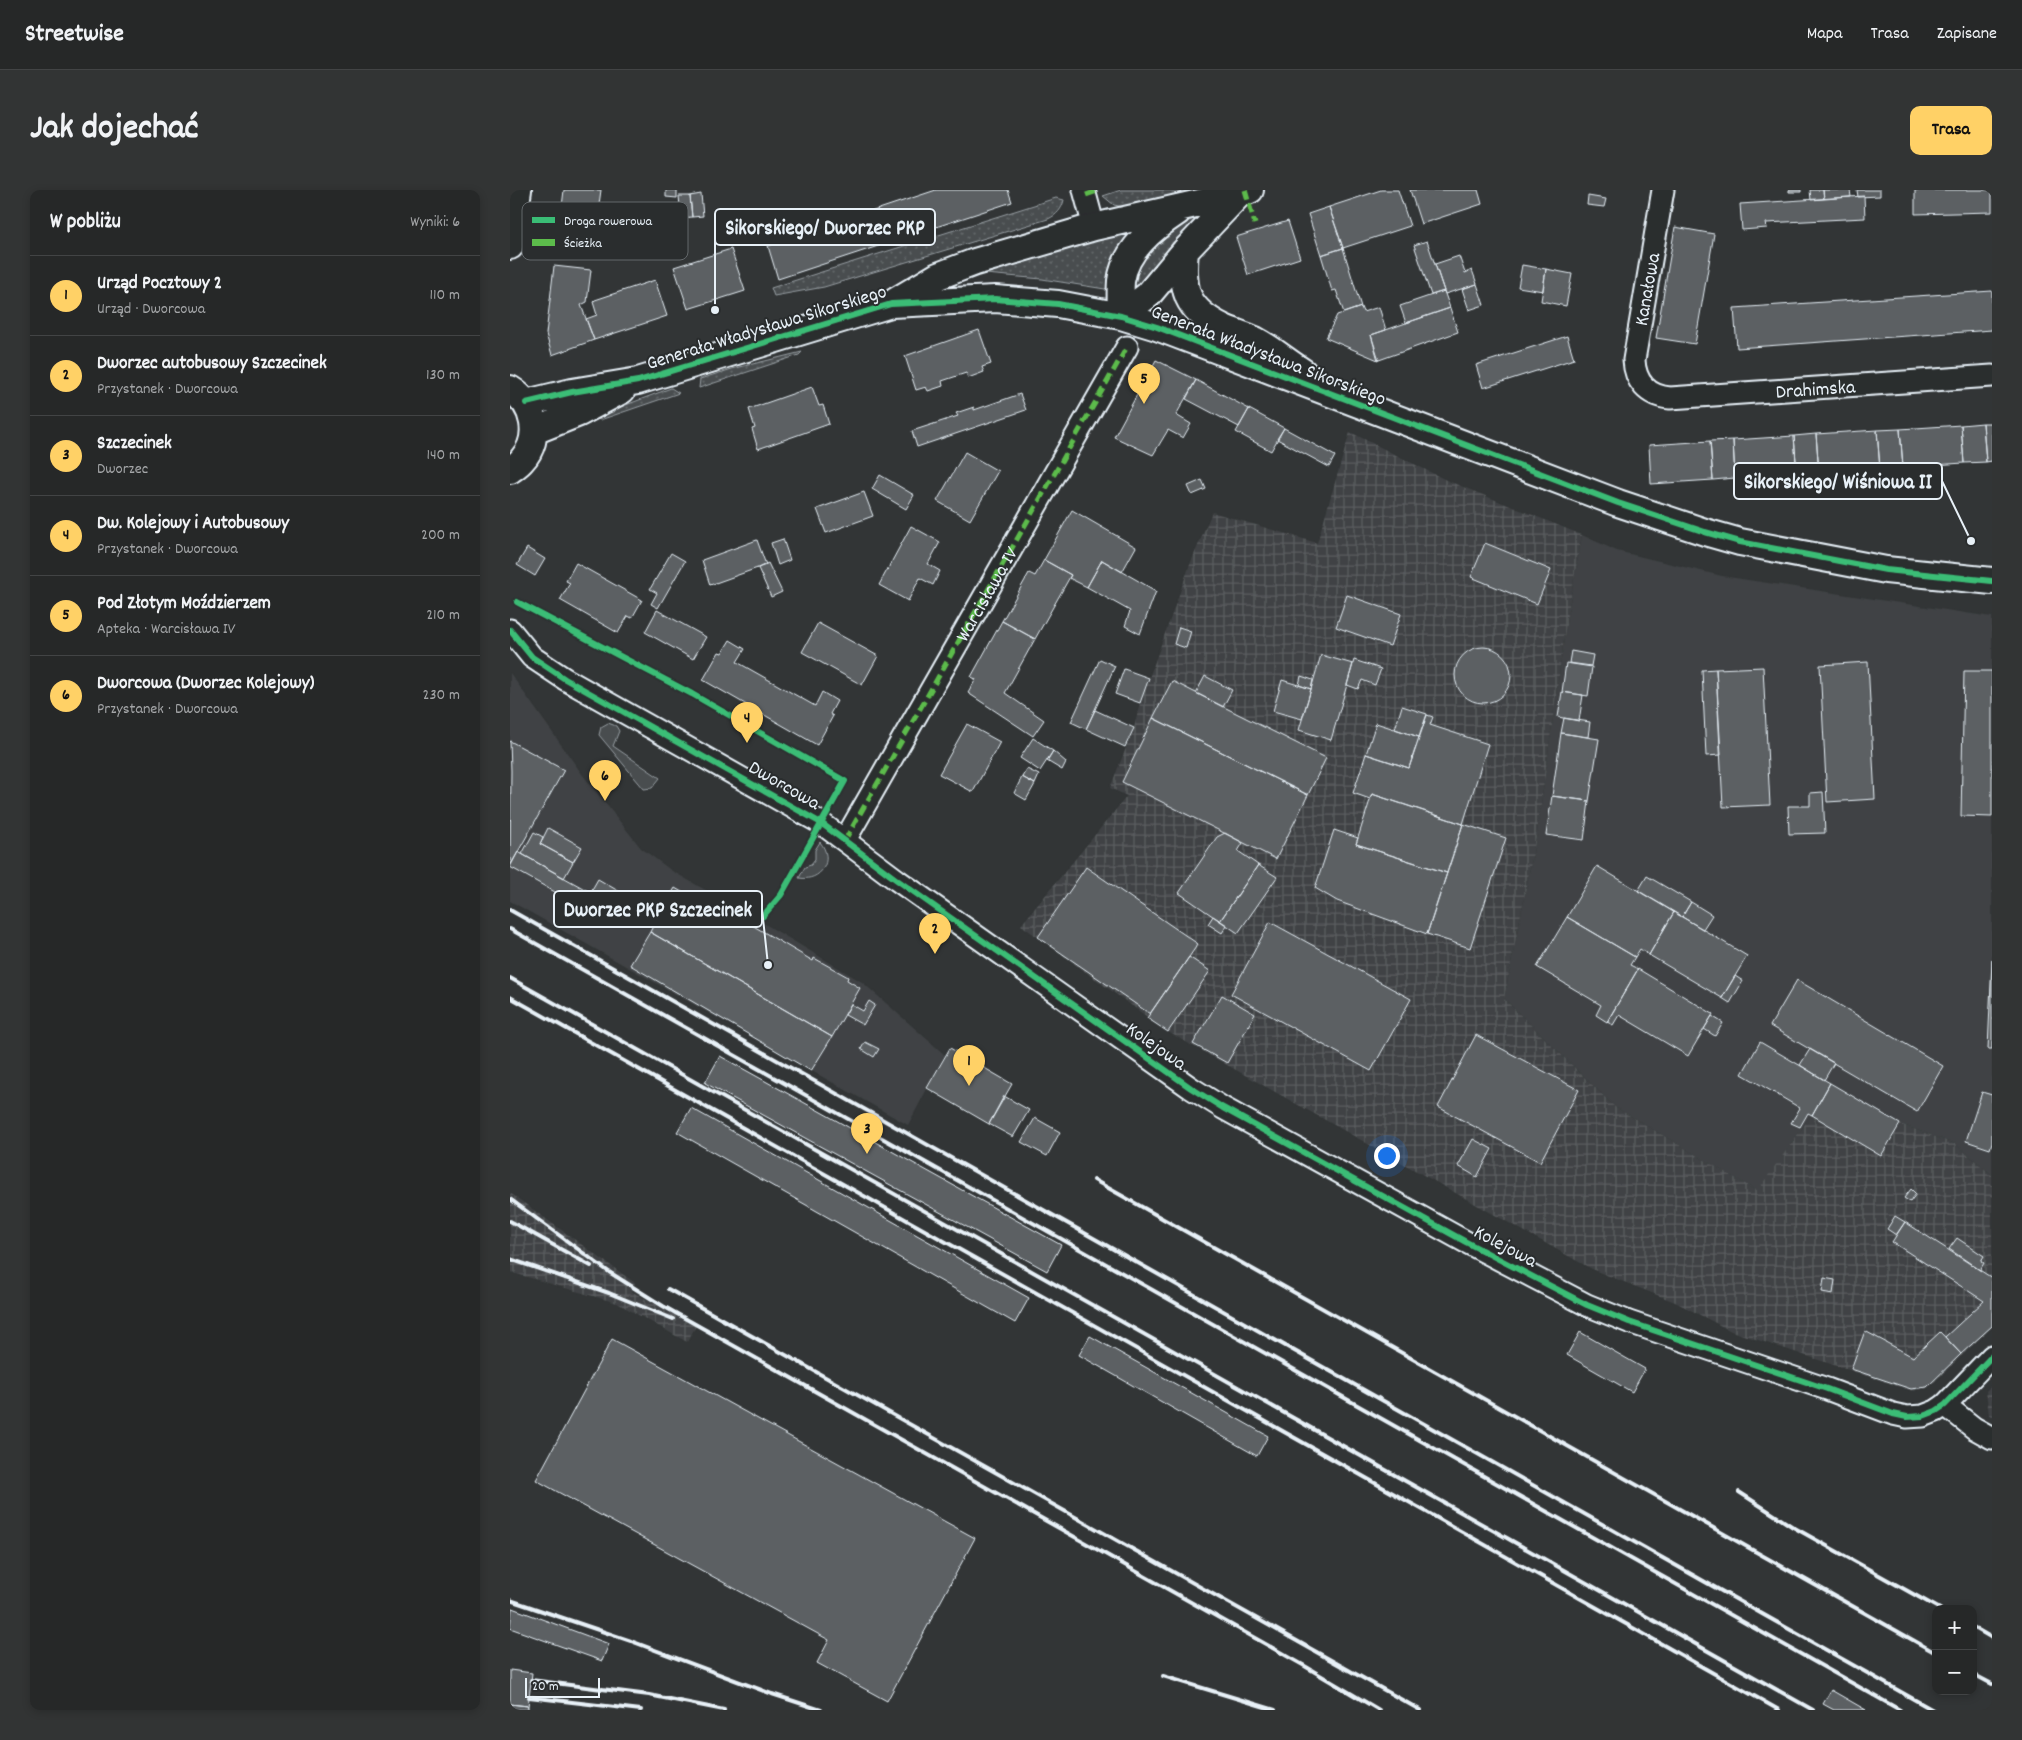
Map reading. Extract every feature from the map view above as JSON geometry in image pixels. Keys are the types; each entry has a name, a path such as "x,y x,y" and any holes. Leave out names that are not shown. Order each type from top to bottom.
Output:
{"street":[{"path":"510,246 518,190"},
{"path":"1084,190 1094,226"},
{"name":"Kanałowa","path":"1642,386 1637,377 1634,360 1663,190"},
{"path":"891,304 938,276 975,262 1094,226 1244,192"},
{"path":"1120,316 1148,295 1185,251 1244,192"},
{"path":"1120,316 1121,280 1128,259 1143,239 1164,220 1186,206"},
{"path":"1185,251 1183,272 1187,295 1197,312 1222,326 1255,340 1343,399"},
{"name":"Generała Władysława Sikorskiego","path":"518,396 572,392 638,382 891,304 995,299 1058,304 1120,316 1157,327 1635,509 1705,532 1740,542 1886,570 1992,580"},
{"name":"Warcisława IV","path":"845,840 1127,347"},
{"name":"Drahimska","path":"1642,386 1656,396 1670,398 1992,376"},
{"name":"Generała Władysława Sikorskiego","path":"534,431 580,413 638,382"},
{"path":"510,470 522,461 531,447 534,431 532,416 518,396"},
{"name":"Dworcowa","path":"510,630 532,657 565,679 822,823 897,880 1087,1014"},
{"name":"Kolejowa","path":"1087,1014 1158,1067 1223,1108 1466,1242 1587,1305 1629,1322 1827,1389 1893,1414 1907,1417 1923,1416 1936,1411 1992,1356"},
{"path":"1944,1405 1974,1428 1992,1438"}],"shaded area":[{"path":"1121,190 1200,190 1129,208 1114,205 1103,196"},
{"path":"1056,198 1064,200 1063,203 1056,214 1048,219 824,287 774,296 771,288"},
{"path":"1211,210 1133,293 1135,278 1149,252 1171,232"},
{"path":"1135,226 1105,289 1042,279 974,273"},
{"path":"802,352 799,355 699,388 700,379"},
{"path":"671,388 679,393 600,420 594,417"},
{"path":"1350,432 1446,480 1582,535 1567,617 1537,833 1504,999 1615,1107 1757,1191 1811,1116 1830,1084 1900,1124 1955,1144 1992,1175 1992,1327 1928,1388 1912,1391 1731,1331 1675,1302 1596,1271 1168,1032 1021,925 1127,796 1110,788 1134,728 1140,703 1189,567 1212,512 1317,543"},
{"path":"1582,535 1617,551 1722,576 1992,617 1992,1175 1955,1144 1900,1124 1830,1084 1811,1116 1758,1192 1615,1107 1504,999 1537,833 1567,617"},
{"path":"510,673 582,774 641,848 672,871 862,982 945,1055 908,1125 510,901"},
{"path":"608,723 616,726 619,731 613,746 660,778 652,788 644,789 599,735 601,727"},
{"path":"820,842 826,856 823,868 814,877 799,878 805,867 811,865 815,860 815,850"},
{"path":"510,1193 635,1283 631,1291 696,1326 687,1342 617,1303 510,1272"},
{"path":"1992,1385 1992,1416 1989,1415 1986,1391"}],"building":[{"path":"564,190 601,190 599,202 563,202"},
{"path":"666,190 677,190 677,198 666,197"},
{"path":"936,190 1008,190 1012,202 778,279 768,246"},
{"path":"1381,190 1398,190 1410,226 1343,248 1329,207"},
{"path":"1410,190 1478,190 1482,204 1421,224"},
{"path":"1789,190 1801,190 1801,192 1789,192"},
{"path":"1810,190 1823,190 1824,199 1811,200"},
{"path":"1823,190 1850,190 1851,197 1824,199"},
{"path":"1857,190 1880,190 1880,196 1858,197"},
{"path":"1915,190 1992,190 1992,212 1915,214"},
{"path":"701,194 703,216 692,217 690,196"},
{"path":"679,196 690,196 692,217 688,217 688,202 680,202"},
{"path":"1588,196 1606,199 1604,207 1587,205"},
{"path":"1864,196 1865,218 1766,223 1767,228 1742,230 1740,204"},
{"path":"1329,207 1343,248 1321,255 1308,214"},
{"path":"1288,221 1300,258 1248,275 1236,237"},
{"path":"1675,227 1714,234 1695,344 1656,338"},
{"path":"1427,241 1444,291 1431,295 1414,245"},
{"path":"1343,248 1361,307 1344,313 1336,290 1332,291 1321,255"},
{"path":"731,249 745,291 688,309 674,267"},
{"path":"1459,256 1465,273 1472,270 1477,284 1445,294 1435,264"},
{"path":"1522,265 1546,269 1543,291 1518,287"},
{"path":"554,266 591,270 587,302 581,305 594,340 552,355 546,334"},
{"path":"1546,269 1572,274 1566,306 1541,301"},
{"path":"655,280 667,316 594,340 586,319 597,315 593,302 595,300"},
{"path":"1477,284 1484,305 1469,310 1462,289"},
{"path":"1444,291 1450,308 1406,323 1400,306"},
{"path":"1992,291 1992,330 1737,348 1734,308"},
{"path":"1361,307 1363,312 1379,307 1386,330 1371,335 1378,360 1326,338 1337,315"},
{"path":"1450,308 1458,332 1379,360 1371,335"},
{"path":"979,330 991,364 982,367 984,372 968,378 966,373 942,381 943,386 928,391 926,387 916,390 905,356"},
{"path":"1567,336 1574,359 1483,388 1476,365"},
{"path":"1156,360 1196,380 1176,415 1191,424 1183,438 1168,430 1153,455 1114,437"},
{"path":"1196,380 1249,409 1239,427 1186,399"},
{"path":"812,387 819,406 823,405 829,424 758,449 752,429 755,428 749,409"},
{"path":"1020,394 1026,410 917,447 912,431 958,416 956,413 974,407 974,410"},
{"path":"1249,409 1284,428 1271,451 1236,432"},
{"path":"1983,423 1992,423 1992,461 1986,462"},
{"path":"1983,423 1986,462 1964,463 1961,425"},
{"path":"1961,425 1964,463 1903,467 1900,429"},
{"path":"1284,428 1335,456 1329,467 1277,439"},
{"path":"1900,429 1903,467 1880,469 1877,430"},
{"path":"1877,430 1880,469 1819,473 1816,434"},
{"path":"1816,434 1819,473 1797,474 1794,436"},
{"path":"1794,436 1797,474 1735,478 1733,440"},
{"path":"1733,440 1735,478 1713,480 1710,441"},
{"path":"1710,441 1713,480 1651,484 1649,445"},
{"path":"965,452 998,471 970,520 937,501"},
{"path":"880,475 914,495 906,509 872,489"},
{"path":"1202,480 1206,489 1192,495 1188,486"},
{"path":"864,492 873,516 826,533 817,509"},
{"path":"1072,510 1136,547 1122,572 1102,560 1087,587 1069,578 1071,575 1044,560"},
{"path":"911,526 940,542 928,564 940,571 933,585 920,578 908,601 879,585"},
{"path":"783,539 790,560 778,565 771,543"},
{"path":"757,540 766,565 710,585 702,560"},
{"path":"1485,543 1551,570 1537,604 1471,577"},
{"path":"527,548 545,559 535,576 517,565"},
{"path":"671,553 685,561 658,608 651,604 657,593 650,589"},
{"path":"1044,560 1071,575 1035,639 1002,621 1029,573 1035,576"},
{"path":"1102,560 1156,591 1140,634 1125,626 1130,611 1087,587"},
{"path":"576,563 642,600 632,618 628,616 618,633 560,600 570,583 566,581"},
{"path":"768,563 782,592 771,597 758,568"},
{"path":"1347,595 1401,614 1390,646 1336,627"},
{"path":"657,610 706,637 693,659 645,632"},
{"path":"1002,621 1035,639 1005,693 1044,720 1033,736 968,693 976,679 971,677"},
{"path":"818,623 878,656 862,685 802,652"},
{"path":"1179,627 1191,631 1186,648 1174,644"},
{"path":"730,640 745,649 737,662 815,706 822,692 837,701 830,714 833,716 817,745 703,680 719,652 722,653"},
{"path":"1477,647 1489,647 1499,651 1507,659 1511,675 1507,691 1499,699 1489,703 1477,703 1467,699 1459,691 1455,681 1455,669 1459,659 1467,651"},
{"path":"1571,651 1593,655 1591,666 1569,663"},
{"path":"1321,655 1353,664 1331,740 1299,730"},
{"path":"1100,659 1115,666 1086,729 1071,722"},
{"path":"1354,660 1381,669 1375,685 1362,680 1358,689 1347,685"},
{"path":"1868,662 1875,799 1827,802 1820,665"},
{"path":"1566,663 1592,667 1588,696 1562,692"},
{"path":"1763,667 1770,805 1723,807 1716,669"},
{"path":"1124,669 1149,678 1140,703 1115,694"},
{"path":"1716,669 1721,755 1706,756 1702,670"},
{"path":"1964,671 1992,671 1992,817 1961,816"},
{"path":"1205,676 1232,690 1223,707 1196,693"},
{"path":"1301,676 1313,680 1311,689 1299,685"},
{"path":"1282,680 1311,689 1302,719 1273,711"},
{"path":"1172,681 1326,758 1308,795 1153,718"},
{"path":"1562,692 1583,695 1579,721 1558,717"},
{"path":"1402,706 1427,714 1419,737 1395,729"},
{"path":"1095,710 1134,728 1125,747 1086,729"},
{"path":"1427,715 1433,717 1430,725 1488,744 1463,824 1372,794 1370,799 1353,793 1366,754 1409,768"},
{"path":"1153,718 1308,795 1276,859 1122,782"},
{"path":"1564,718 1590,722 1588,737 1561,733"},
{"path":"1376,723 1419,737 1409,768 1366,754"},
{"path":"967,724 1000,742 973,792 939,774"},
{"path":"1561,733 1599,739 1589,801 1552,796"},
{"path":"1033,738 1053,751 1040,771 1020,758"},
{"path":"510,741 564,770 510,866 511,771"},
{"path":"1053,751 1066,762 1062,770 1047,761"},
{"path":"1027,769 1039,775 1035,784 1022,777"},
{"path":"1022,777 1035,784 1026,800 1014,793"},
{"path":"1823,792 1825,833 1789,834 1788,806 1810,806 1810,793"},
{"path":"1372,794 1463,824 1447,873 1356,844"},
{"path":"1552,796 1589,801 1584,840 1546,835"},
{"path":"1463,824 1506,838 1470,948 1427,934"},
{"path":"548,828 582,847 573,862 540,844"},
{"path":"1334,830 1358,838 1356,844 1447,873 1427,934 1337,901 1315,888"},
{"path":"534,832 543,837 540,844 573,862 564,878 522,854"},
{"path":"1225,833 1243,843 1238,851 1258,865 1220,921 1179,893 1217,837"},
{"path":"518,852 590,892 582,907 510,867"},
{"path":"1258,865 1277,877 1238,933 1220,921"},
{"path":"1597,866 1674,912 1649,955 1640,949 1635,957 1567,917"},
{"path":"1086,867 1198,944 1150,1014 1038,937"},
{"path":"1647,876 1691,902 1682,917 1638,891"},
{"path":"598,879 625,895 609,923 582,907"},
{"path":"675,888 694,899 696,894 704,898 701,903 743,926 745,921 813,961 814,958 848,977 847,980 860,988 832,1037 650,932 655,922 649,918 651,911 658,900 665,904"},
{"path":"1691,902 1712,915 1703,929 1682,917"},
{"path":"1674,912 1747,956 1722,998 1649,955"},
{"path":"1213,916 1227,925 1222,933 1208,924"},
{"path":"1567,917 1635,957 1630,965 1638,969 1607,1022 1596,1015 1601,1005 1537,967"},
{"path":"1270,922 1411,999 1371,1071 1231,994"},
{"path":"650,932 832,1037 811,1071 630,965"},
{"path":"1189,957 1210,971 1168,1032 1147,1018"},
{"path":"1992,960 1992,1049 1988,1049"},
{"path":"1638,969 1713,1014 1688,1056 1619,1015 1613,1025 1607,1022"},
{"path":"1735,976 1743,981 1730,1003 1722,998"},
{"path":"1797,980 1943,1066 1917,1112 1770,1026"},
{"path":"1222,995 1255,1014 1227,1063 1193,1044"},
{"path":"869,1001 875,1005 863,1025 845,1015 851,1004 863,1011"},
{"path":"1712,1016 1723,1023 1715,1036 1704,1029"},
{"path":"1476,1035 1579,1090 1540,1162 1438,1107"},
{"path":"865,1042 879,1049 874,1057 861,1049"},
{"path":"1760,1042 1830,1083 1812,1115 1808,1113 1800,1127 1791,1123 1800,1108 1742,1074"},
{"path":"950,1048 1012,1084 989,1124 927,1088"},
{"path":"1810,1049 1834,1063 1824,1080 1800,1065"},
{"path":"720,1056 1061,1245 1047,1271 705,1083"},
{"path":"1830,1083 1900,1124 1881,1156 1812,1115"},
{"path":"1982,1092 1992,1095 1992,1142 1990,1149 1966,1141"},
{"path":"1004,1096 1029,1110 1013,1137 989,1124"},
{"path":"691,1108 1029,1298 1015,1323 677,1132"},
{"path":"1035,1118 1060,1132 1047,1156 1021,1142"},
{"path":"1473,1139 1492,1149 1477,1177 1458,1166"},
{"path":"1911,1189 1916,1194 1910,1202 1904,1198"},
{"path":"1895,1216 1905,1222 1896,1235 1887,1229"},
{"path":"1905,1222 1992,1278 1992,1326 1961,1354 1945,1337 1984,1301 1892,1242"},
{"path":"1957,1238 1984,1256 1981,1261 1984,1263 1980,1270 1949,1249"},
{"path":"1824,1278 1835,1280 1833,1294 1822,1292"},
{"path":"1865,1331 1913,1357 1940,1332 1961,1354 1927,1387 1911,1389 1851,1369"},
{"path":"1580,1332 1645,1369 1632,1392 1567,1355"},
{"path":"1090,1336 1268,1436 1257,1456 1079,1355"},
{"path":"612,1339 975,1538 887,1701 817,1663 829,1640 536,1480"},
{"path":"512,1608 609,1644 602,1661 510,1628"},
{"path":"510,1670 532,1673 528,1706 510,1704"},
{"path":"1831,1690 1866,1710 1834,1710 1823,1704"},
{"path":"510,1704 528,1706 528,1710 510,1710"}],"railway":[{"path":"510,910 1933,1710"},
{"path":"510,929 1900,1710"},
{"path":"510,978 1813,1710"},
{"path":"510,997 1779,1710"},
{"path":"1094,1180 1932,1651"},
{"path":"510,1199 609,1272 663,1306 1303,1665 1379,1710"},
{"path":"510,1221 591,1266"},
{"path":"510,1259 609,1293 673,1319"},
{"path":"668,1289 1420,1710"},
{"path":"1739,1492 1793,1527 1933,1605"},
{"path":"510,1600 631,1641 772,1694 821,1710"},
{"path":"1977,1629 1992,1638"},
{"path":"1163,1676 1275,1710"},
{"path":"1977,1676 1992,1684"},
{"path":"531,1680 649,1695 724,1710"},
{"path":"529,1697 641,1710"}],"marked path":[{"path":"1086,195 1100,190"},
{"path":"1245,190 1255,224"},
{"path":"845,840 1127,347"}],"cycle path":[{"path":"526,403 572,392 638,381 891,304 995,299 1058,304 1121,316 1157,327 1618,503 1705,532 1740,542 1886,570 1992,581"},
{"path":"517,602 692,694 845,781 781,895 763,916"},
{"path":"510,630 532,657 565,679 821,823 897,880 1191,1088 1223,1108 1466,1242 1587,1305 1629,1322 1827,1389 1893,1414 1907,1417 1923,1416 1945,1405 1992,1356"}],"place":[{"name":"Sikorskiego/ Dworzec PKP","path":"715,310"},
{"name":"Pod Złotym Moździerzem","path":"1144,404"},
{"name":"Sikorskiego/ Wiśniowa II","path":"1971,541"},
{"name":"Dw. Kolejowy i Autobusowy","path":"747,743"},
{"name":"Dworcowa (Dworzec Kolejowy)","path":"605,801"},
{"name":"Dworzec autobusowy Szczecinek","path":"935,954"},
{"name":"Dworzec PKP Szczecinek","path":"768,965"},
{"name":"Urząd Pocztowy 2","path":"969,1086"},
{"name":"Szczecinek","path":"867,1154"}]}
